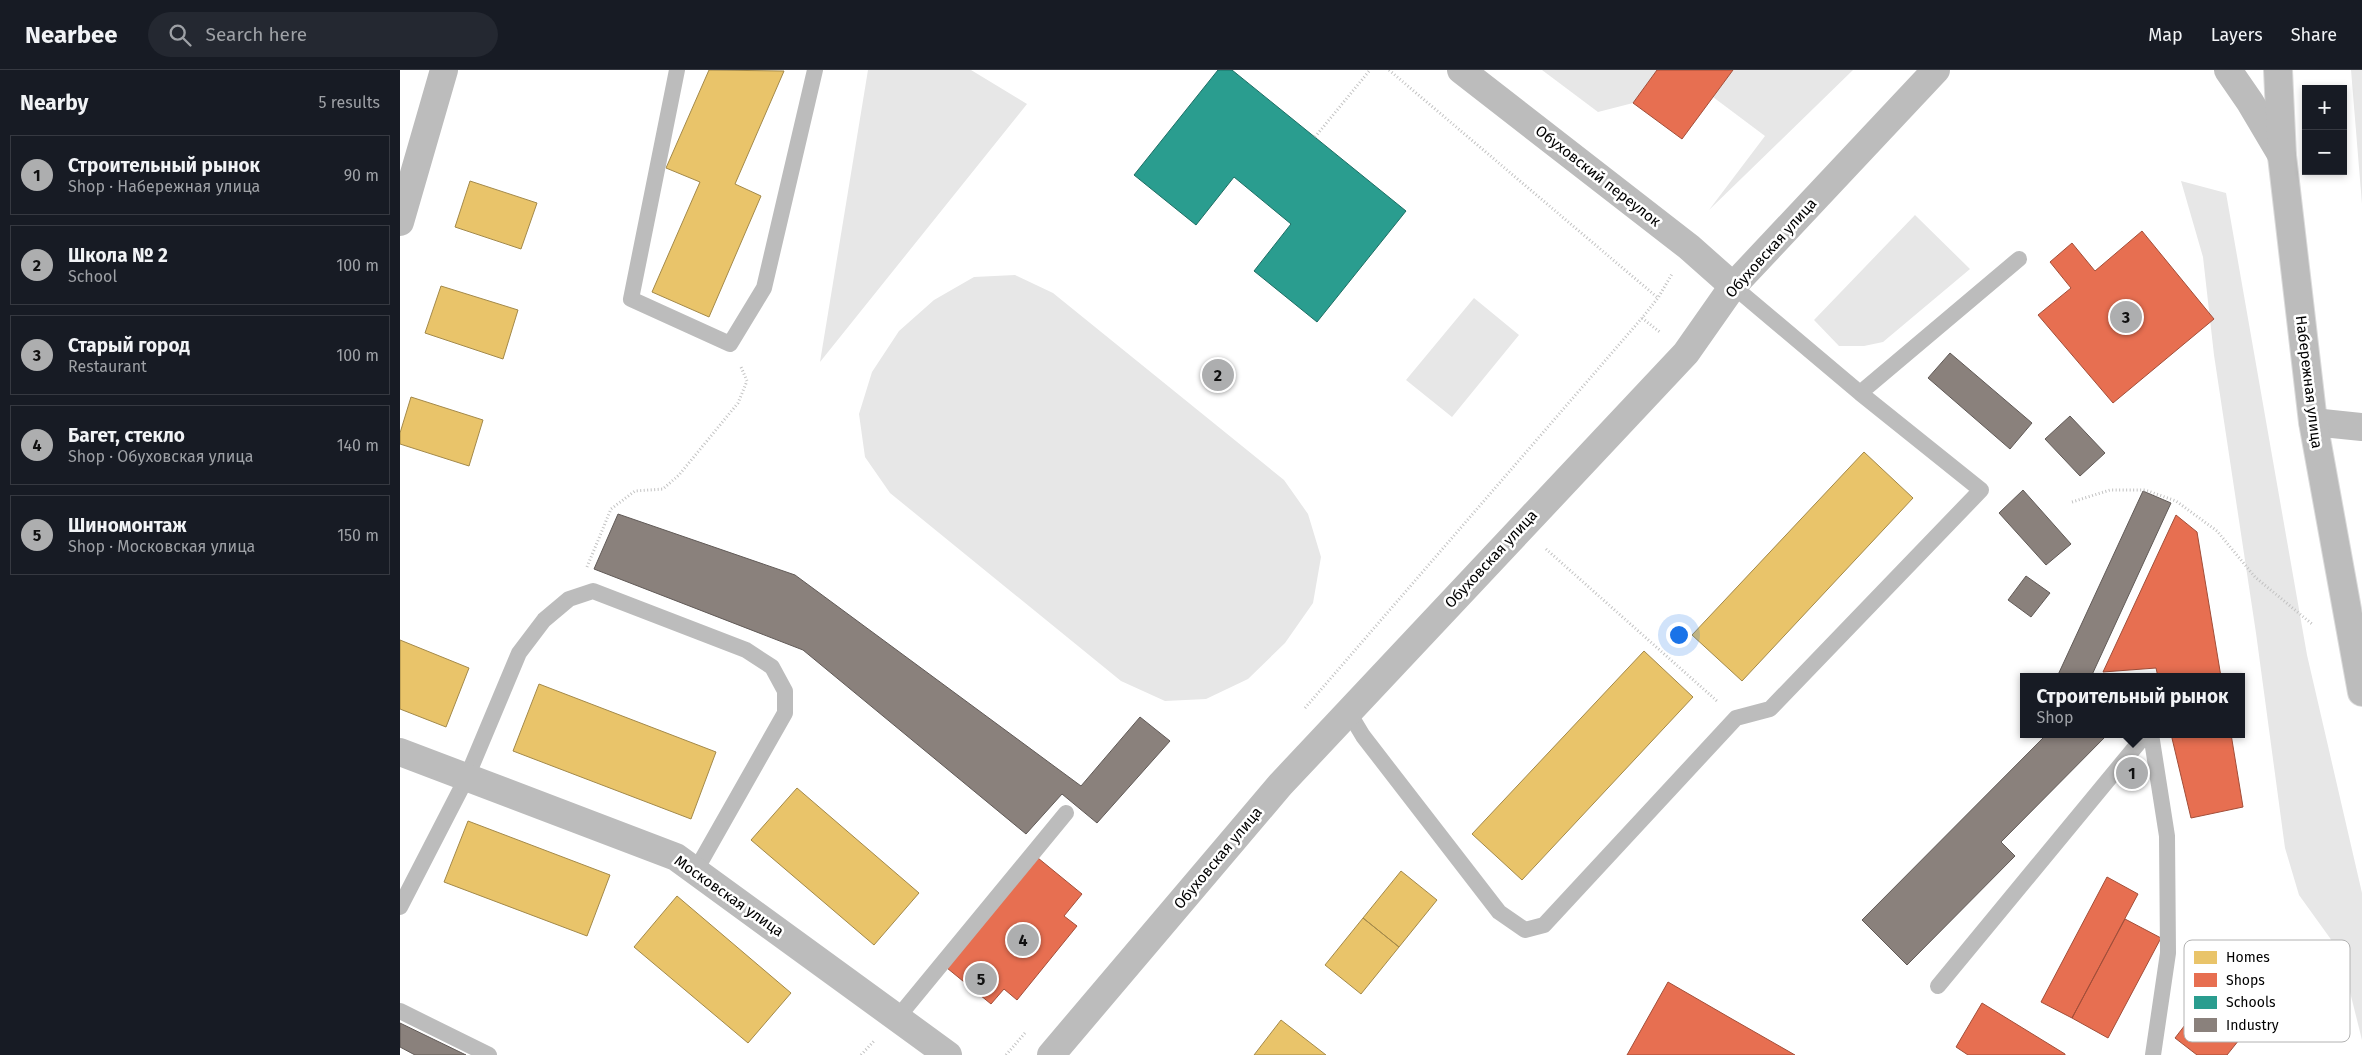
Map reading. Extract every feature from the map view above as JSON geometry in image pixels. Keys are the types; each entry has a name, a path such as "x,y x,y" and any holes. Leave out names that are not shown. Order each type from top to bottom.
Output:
{"street":[{"path":"400,222 444,70"},
{"name":"Обуховский переулок","path":"1461,70 1651,217 1733,286"},
{"name":"Обуховская улица","path":"1051,1055 1280,785 1686,353 1733,286 1936,70"},
{"path":"2228,70 2250,102 2282,156"},
{"name":"Набережная улица","path":"2278,70 2282,156 2313,422 2362,692"},
{"path":"2313,422 2362,427"},
{"name":"Московская улица","path":"400,752 676,857 948,1055"}],"lane":[{"path":"677,70 631,299 730,344 764,288 815,70"},
{"path":"1860,393 2018,259"},
{"path":"1348,711 1363,736 1499,912 1525,930 1544,925 1736,718 1770,709 1981,490 1860,393 1733,286"},
{"path":"400,907 467,777 519,653 544,620 569,599 593,591 746,650 772,667 784,691 785,713 696,870"},
{"path":"1938,986 2143,738"},
{"path":"2152,738 2167,836 2168,953 2153,1055"},
{"path":"898,1017 1066,813"},
{"path":"400,1011 489,1055"}],"path":[{"path":"1315,137 1370,70"},
{"path":"1389,70 1658,298"},
{"path":"1304,709 1658,298 1674,270"},
{"path":"583,594 587,565 611,509 635,490 663,489 680,475 738,403 747,380 730,344"},
{"path":"2072,502 2110,490 2145,490 2176,501 2217,531 2255,577 2312,624"},
{"path":"1545,549 1736,718"},
{"path":"1006,1055 1025,1032"}],"shaded area":[{"path":"868,70 971,70 1027,104 820,362"},
{"path":"1542,70 1657,70 1633,103 1598,112"},
{"path":"1733,70 1853,70 1709,210 1765,136 1713,97"},
{"path":"2351,70 2362,70 2362,204"},
{"path":"2181,181 2226,193 2307,655 2362,893 2362,1040 2350,992 2350,940 2331,940 2299,895 2285,848 2256,633 2214,355 2203,257"},
{"path":"1915,215 1970,269 1883,342 1864,346 1839,346 1814,320"},
{"path":"1015,275 1053,293 1284,480 1308,514 1321,557 1313,603 1285,643 1248,679 1206,699 1165,701 1121,681 890,493 865,457 859,414 872,372 899,331 934,300 974,277"},
{"path":"1474,298 1519,335 1452,417 1406,380"}],"building: Homes":[{"path":"709,70 784,71 735,184 761,196 709,317 652,292 700,182 666,168"},
{"path":"470,181 537,203 521,249 455,227"},
{"path":"441,286 518,310 503,359 425,333"},
{"path":"411,397 483,420 469,466 400,444 400,433"},
{"path":"1864,452 1913,498 1742,681 1692,635"},
{"path":"400,640 469,668 446,727 400,709"},
{"path":"1644,651 1693,697 1522,880 1472,834"},
{"path":"539,684 716,752 691,819 513,751"},
{"path":"797,788 919,893 874,945 751,840"},
{"path":"468,821 610,875 587,936 444,882"},
{"path":"1401,871 1437,900 1399,947 1363,918"},
{"path":"677,896 791,993 748,1043 634,947"},
{"path":"1363,918 1399,947 1361,994 1325,965"},
{"path":"1281,1020 1326,1055 1254,1055"}],"building: Shops":[{"path":"1657,70 1733,70 1682,139 1633,103"},
{"path":"2142,231 2214,319 2113,403 2038,315 2071,288 2050,262 2072,243 2095,271"},
{"path":"2176,515 2197,532 2220,673 2157,673 2156,668 2103,672"},
{"path":"2172,738 2232,738 2243,807 2191,818"},
{"path":"1038,858 1082,894 1064,916 1077,926 1017,1000 1004,989 991,1004 947,968"},
{"path":"2107,877 2138,894 2072,1018 2041,1002"},
{"path":"2125,919 2161,938 2108,1038 2072,1018"},
{"path":"1668,982 1732,1019 1795,1055 1627,1055"},
{"path":"1982,1003 2065,1055 1968,1055 1956,1047"},
{"path":"2184,1026 2184,1042 2237,1042 2227,1055 2197,1055 2175,1038"}],"building: Schools":[{"path":"1218,70 1232,70 1406,211 1317,322 1254,271 1291,224 1234,177 1196,225 1134,175"}],"building: Industry":[{"path":"1950,353 2032,423 2010,449 1928,378"},
{"path":"2070,416 2105,453 2080,476 2045,439"},
{"path":"2023,490 2071,544 2046,565 1999,513"},
{"path":"2143,491 2171,503 2093,673 2059,673"},
{"path":"618,514 795,575 1081,786 1140,717 1170,741 1097,823 1062,794 1026,834 803,650 594,569"},
{"path":"2026,576 2050,593 2031,617 2008,600"},
{"path":"2043,738 2104,738 2001,842 2015,856 1907,965 1862,920"},
{"path":"400,1023 466,1055 415,1055 400,1047"}],"place":[{"name":"Старый город","path":"2126,317"},
{"name":"Школа № 2","path":"1218,375"},
{"name":"Строительный рынок","path":"2132,773"},
{"name":"Багет, стекло","path":"1023,940"},
{"name":"Шиномонтаж","path":"981,979"}]}
